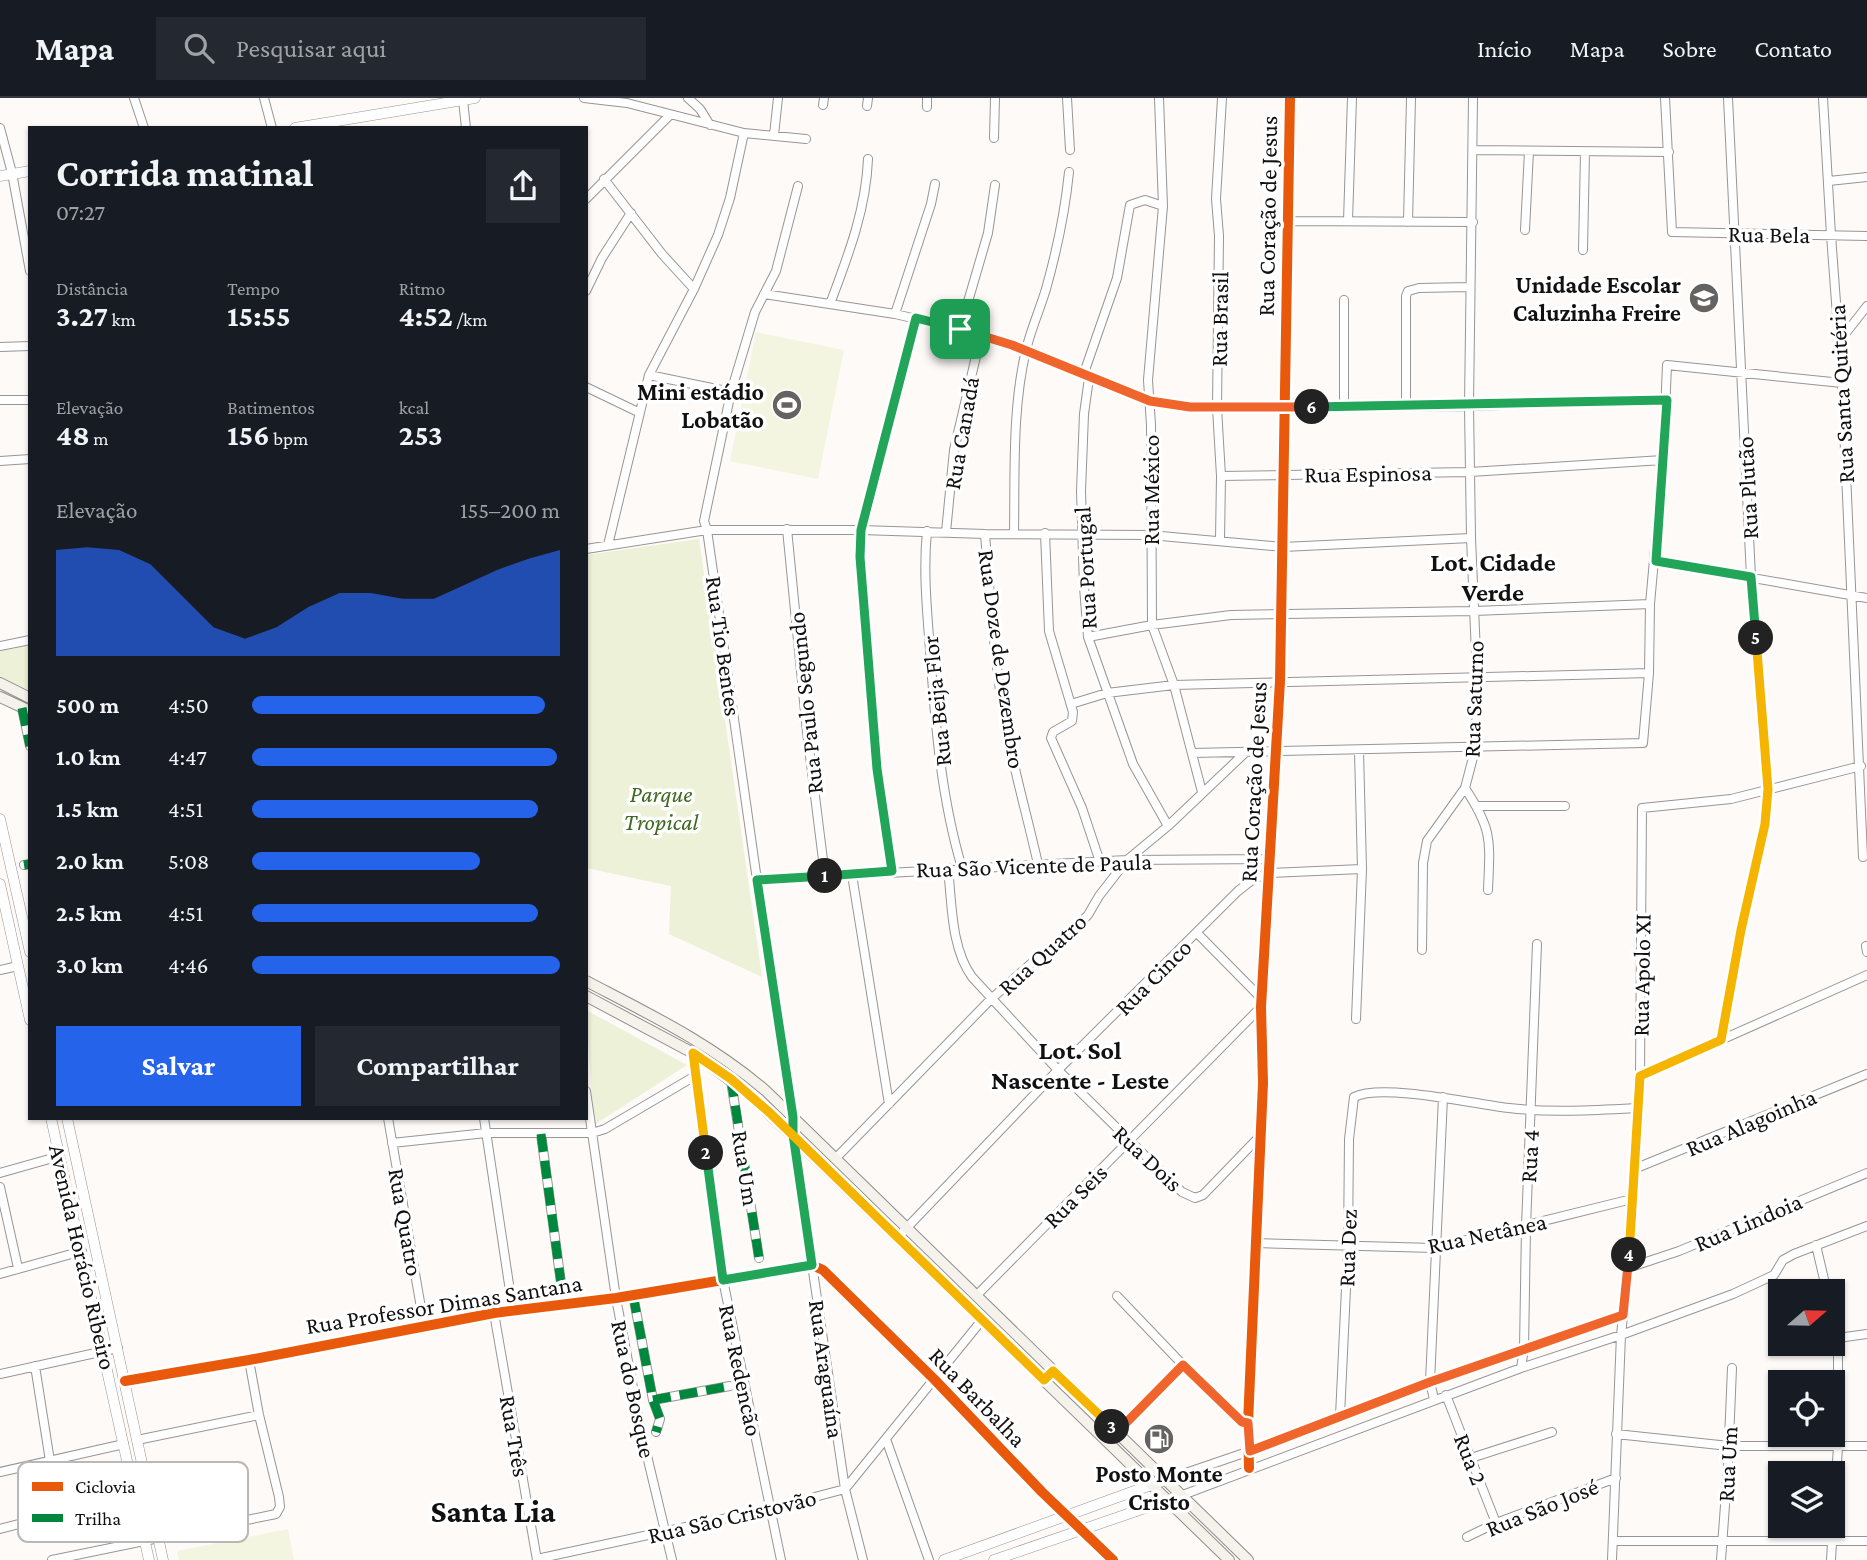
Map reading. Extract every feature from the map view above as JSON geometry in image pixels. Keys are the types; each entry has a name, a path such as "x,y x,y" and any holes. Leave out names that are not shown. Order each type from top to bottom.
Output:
{"main road":[{"path":"0,683 28,697"},
{"path":"0,697 26,709"},
{"path":"588,982 679,1029 740,1069 836,1158 905,1229 1248,1560"},
{"path":"588,997 693,1053 731,1079 793,1134 1229,1560"},
{"path":"653,1031 659,1019"},
{"path":"673,1042 679,1029"},
{"path":"793,1117 793,1134"},
{"path":"806,1147 814,1137"},
{"path":"1044,1380 1053,1371"}],"street":[{"path":"135,98 143,126"},
{"path":"264,98 271,126"},
{"path":"307,126 475,98"},
{"path":"584,98 627,103 744,133 806,139"},
{"path":"688,98 700,109 710,126"},
{"path":"774,135 778,98"},
{"path":"994,138 995,98"},
{"path":"1067,98 1070,150"},
{"name":"Rua México","path":"1159,98 1163,205 1148,380 1152,625 1174,685 1202,792"},
{"name":"Rua Brasil","path":"1220,540 1217,408 1219,250 1216,200 1222,98"},
{"name":"Rua Coração de Jesus","path":"1249,1468 1248,1423 1263,1083 1262,1003 1280,681 1290,98"},
{"path":"1348,221 1352,98"},
{"path":"1408,222 1411,98"},
{"name":"Rua Saturno","path":"1422,950 1423,863 1427,841 1465,788 1476,746 1477,677 1469,406 1473,98"},
{"path":"1474,150 1669,152 1665,98"},
{"name":"Rua Plutão","path":"1721,1040 1741,930 1765,824 1768,789 1751,577 1728,98"},
{"name":"Rua Santa Quitéria","path":"1824,98 1830,235 1842,383 1863,858"},
{"path":"463,100 466,126"},
{"path":"588,197 661,127 670,115"},
{"path":"0,128 28,250"},
{"path":"608,545 649,375 694,289 725,215 744,133"},
{"path":"1525,230 1529,151"},
{"path":"1583,250 1585,152"},
{"name":"Rua Bela","path":"1669,152 1672,232 1867,236"},
{"path":"830,304 860,220 867,183 868,159"},
{"path":"0,176 28,171"},
{"path":"1014,533 1017,427 1026,351 1065,216 1069,172"},
{"path":"1829,181 1867,177"},
{"path":"604,179 662,254 694,289"},
{"path":"895,314 935,184"},
{"path":"960,329 988,233 995,185"},
{"name":"Rua Tio Bentes","path":"793,1117 708,530 704,521 731,392 755,312 776,271 798,186"},
{"name":"Rua Portugal","path":"1163,205 1144,200 1130,205 1117,278 1087,376 1082,449 1082,533 1088,637 1133,764 1168,826"},
{"path":"588,287 602,258 631,214"},
{"name":"Rua Coração de Jesus","path":"1287,221 1473,222"},
{"path":"1406,406 1406,296 1411,288 1469,287"},
{"path":"764,294 895,314 960,329 1026,351 1150,401 1190,407 1469,406 1667,400"},
{"path":"1344,300 1345,407"},
{"path":"1838,343 1867,306"},
{"path":"892,871 877,769 860,557 861,530 916,318"},
{"name":"Rua Canadá","path":"946,532 954,450 981,335"},
{"path":"0,347 28,346"},
{"path":"1192,753 1643,743 1649,673 1650,604 1664,460 1667,365 1842,383"},
{"path":"649,375 731,392"},
{"path":"588,388 638,412"},
{"path":"0,400 28,400"},
{"path":"0,461 28,459"},
{"name":"Rua Espinosa","path":"1220,476 1470,472 1664,460"},
{"path":"588,549 708,530 787,529 1150,535 1283,547 1471,538"},
{"name":"Rua Paulo Segundo","path":"787,529 807,732 825,876"},
{"name":"Rua Beija Flor","path":"927,531 926,587 934,709 944,782 962,868"},
{"path":"1045,533 1049,631 1071,704 1072,721 1054,732 1051,738 1082,808 1100,862"},
{"name":"Rua Doze de Dezembro","path":"985,534 1004,715 1038,864"},
{"path":"1656,561 1867,598"},
{"path":"1088,637 1152,625 1231,615 1474,611 1650,604"},
{"path":"0,646 28,640"},
{"path":"1071,704 1107,693 1174,685 1649,673"},
{"path":"26,709 28,728"},
{"name":"Rua Quatro","path":"836,1158 990,1000 1088,915 1127,860 1168,826 1247,751"},
{"path":"1356,1019 1362,869 1359,751"},
{"path":"1768,789 1861,766"},
{"path":"1465,788 1486,825 1490,841 1488,890"},
{"name":"Rua Apolo XI","path":"1612,1560 1620,1335 1628,1268 1640,1076 1642,808 1731,799 1768,789"},
{"path":"1476,806 1565,806"},
{"path":"0,819 28,943"},
{"name":"Rua São Vicente de Paula","path":"757,880 1127,860 1270,859"},
{"name":"Rua Dois","path":"948,869 955,930 963,966 990,1000 1182,1192 1195,1198 1203,1195 1261,1135"},
{"path":"1268,873 1362,869"},
{"name":"Rua Cinco","path":"897,1238 1058,1070 1238,891 1252,880 1268,873"},
{"path":"852,875 889,1104"},
{"path":"0,884 28,1011"},
{"path":"1197,933 1262,1003"},
{"name":"Rua 4","path":"1521,1368 1524,1349 1537,944"},
{"path":"0,970 28,964"},
{"path":"1640,1076 1867,975"},
{"name":"Rua Seis","path":"976,1295 1262,1003"},
{"name":"Rua Redencão","path":"693,1053 723,1280 781,1560"},
{"name":"Rua Alagoinha","path":"1634,1170 1867,1074"},
{"path":"392,1143 486,1133 592,1133 605,1129 695,1076"},
{"name":"Rua Um","path":"731,1079 759,1258"},
{"name":"Rua Dez","path":"1340,1416 1354,1097 1370,1092 1443,1097"},
{"path":"1434,1399 1430,1382 1434,1248 1443,1097 1531,1110 1638,1108"},
{"name":"Rua do Bosque","path":"588,1105 616,1298 642,1435 672,1560"},
{"name":"Avenida Horácio Ribeiro","path":"51,1120 128,1462"},
{"name":"Avenida Horácio Ribeiro","path":"67,1120 141,1462"},
{"name":"Rua Quatro","path":"388,1120 424,1325"},
{"path":"484,1120 513,1311"},
{"path":"541,1133 561,1283"},
{"name":"Rua Araguaína","path":"793,1134 845,1489 863,1560"},
{"path":"0,1173 60,1156"},
{"name":"Rua Lindoia","path":"1628,1268 1679,1251 1867,1173"},
{"path":"0,1187 19,1268"},
{"name":"Rua Netânea","path":"1255,1242 1434,1248 1632,1199"},
{"path":"994,1560 1180,1496 1434,1399 1620,1335 1756,1284 1774,1275 1783,1260 1867,1226"},
{"path":"1816,1245 1824,1279"},
{"path":"0,1274 82,1251"},
{"name":"Rua Professor Dimas Santana","path":"125,1381 494,1313 616,1298 812,1265"},
{"name":"Rua Barbalha","path":"812,1265 822,1270 934,1379 998,1449 1113,1560"},
{"path":"633,1295 653,1400 660,1419 656,1432"},
{"path":"1117,1296 1183,1365 1242,1422 1248,1423"},
{"name":"Rua Três","path":"494,1313 537,1559"},
{"path":"944,1560 1250,1451 1430,1382 1623,1315"},
{"path":"845,1489 982,1320"},
{"path":"1845,1337 1867,1334"},
{"path":"0,1374 118,1348"},
{"path":"248,1521 272,1516 279,1511 279,1497 249,1360"},
{"path":"1117,1432 1183,1365"},
{"path":"35,1366 50,1461"},
{"name":"Rua Um","path":"1721,1560 1732,1368"},
{"path":"653,1400 730,1386"},
{"name":"Rua 2","path":"1446,1395 1496,1523"},
{"path":"137,1440 259,1415"},
{"path":"1471,1458 1552,1432"},
{"path":"1616,1434 1729,1446 1768,1446"},
{"path":"886,1439 929,1560"},
{"path":"45,1462 124,1444"},
{"path":"1845,1446 1867,1446"},
{"path":"1831,1560 1838,1447"},
{"path":"0,1472 18,1468"},
{"name":"Rua São José","path":"1467,1537 1496,1523 1616,1478"},
{"name":"Rua São Cristovão","path":"537,1559 769,1509 845,1489"},
{"path":"0,1529 18,1524"},
{"path":"1613,1541 1867,1541"},
{"path":"52,1560 140,1542"},
{"name":"Avenida Horácio Ribeiro","path":"145,1542 149,1560"},
{"name":"Avenida Horácio Ribeiro","path":"158,1542 163,1560"}],"green space":[{"name":"Mini estádio Lobatão","path":"756,332 844,350 818,479 730,461"},
{"name":"Parque Tropical","path":"699,539 762,977 669,934 671,886 588,868 588,555"},
{"path":"28,645 28,692 0,679 0,651"},
{"path":"588,1011 687,1065 594,1125 588,1042"},
{"path":"288,1529 294,1560 179,1560 177,1551 222,1542 248,1542 248,1537"}],"marked path":[{"path":"22,708 28,736"},
{"path":"24,865 28,864"},
{"path":"731,1079 759,1258"},
{"path":"541,1134 561,1283"},
{"path":"633,1295 653,1400 660,1419 656,1432"},
{"path":"653,1400 730,1386"}],"cycle path":[{"path":"1249,1468 1248,1423 1263,1083 1261,1007 1280,681 1290,98"},
{"path":"125,1381 494,1313 616,1298 812,1265 823,1270 934,1379 1042,1492 1113,1560"}],"place":[{"name":"Unidade Escolar Caluzinha Freire","path":"1704,298"},
{"name":"Mini estádio Lobatão","path":"787,405"},
{"name":"Posto Monte Cristo","path":"1159,1439"}],"district":[{"name":"Lot. Cidade Verde","path":"1493,577"},
{"name":"Lot. Sol Nascente - Leste","path":"1080,1065"},
{"name":"Santa Lia","path":"493,1511"}],"route":[{"path":"960,329 916,318 861,530 860,557 877,769 892,871 757,880 793,1117 793,1134 812,1265 723,1280 693,1053 731,1079 793,1134 1044,1380 1053,1371 1117,1432 1183,1365 1242,1422 1248,1423 1250,1451 1430,1382 1623,1315 1640,1076 1721,1040 1741,930 1765,824 1768,789 1751,577 1656,561 1667,400 1469,406 1190,407 1150,401 1012,345 960,329"}]}
